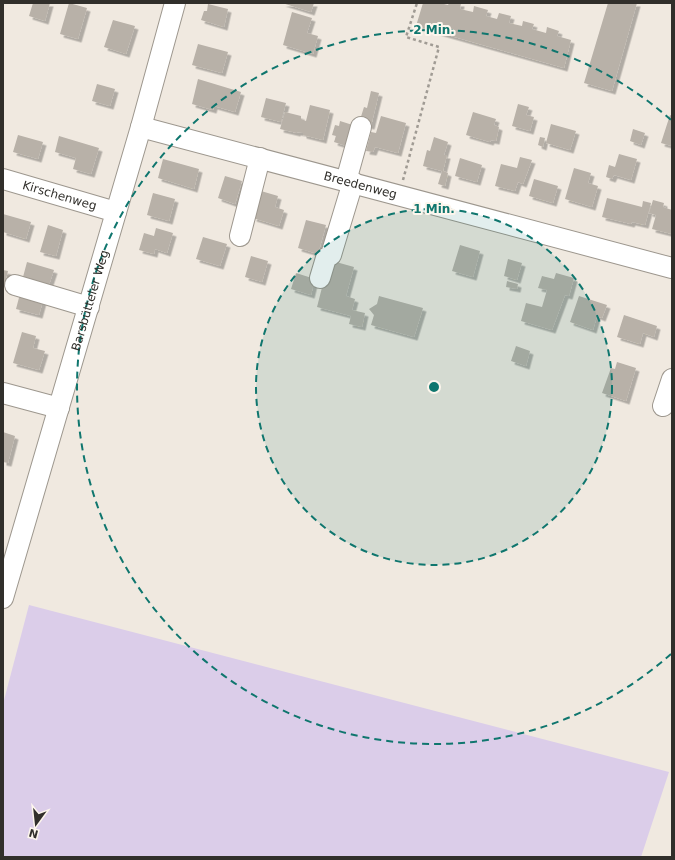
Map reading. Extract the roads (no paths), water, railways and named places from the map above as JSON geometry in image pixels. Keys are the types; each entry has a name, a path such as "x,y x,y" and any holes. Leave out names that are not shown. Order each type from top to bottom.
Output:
{"street":[{"name":"Barsbütteler Weg","path":"3,598 11,543 59,408 141,127 175,3"},
{"name":"Breedenweg","path":"141,127 399,194 672,268"},
{"path":"320,278 326,258 331,255 350,182 361,127"},
{"path":"240,236 260,158"},
{"name":"Kirschenweg","path":"3,179 116,212"},
{"path":"15,285 88,307"},
{"path":"663,406 672,379"},
{"path":"3,392 59,408"}]}
